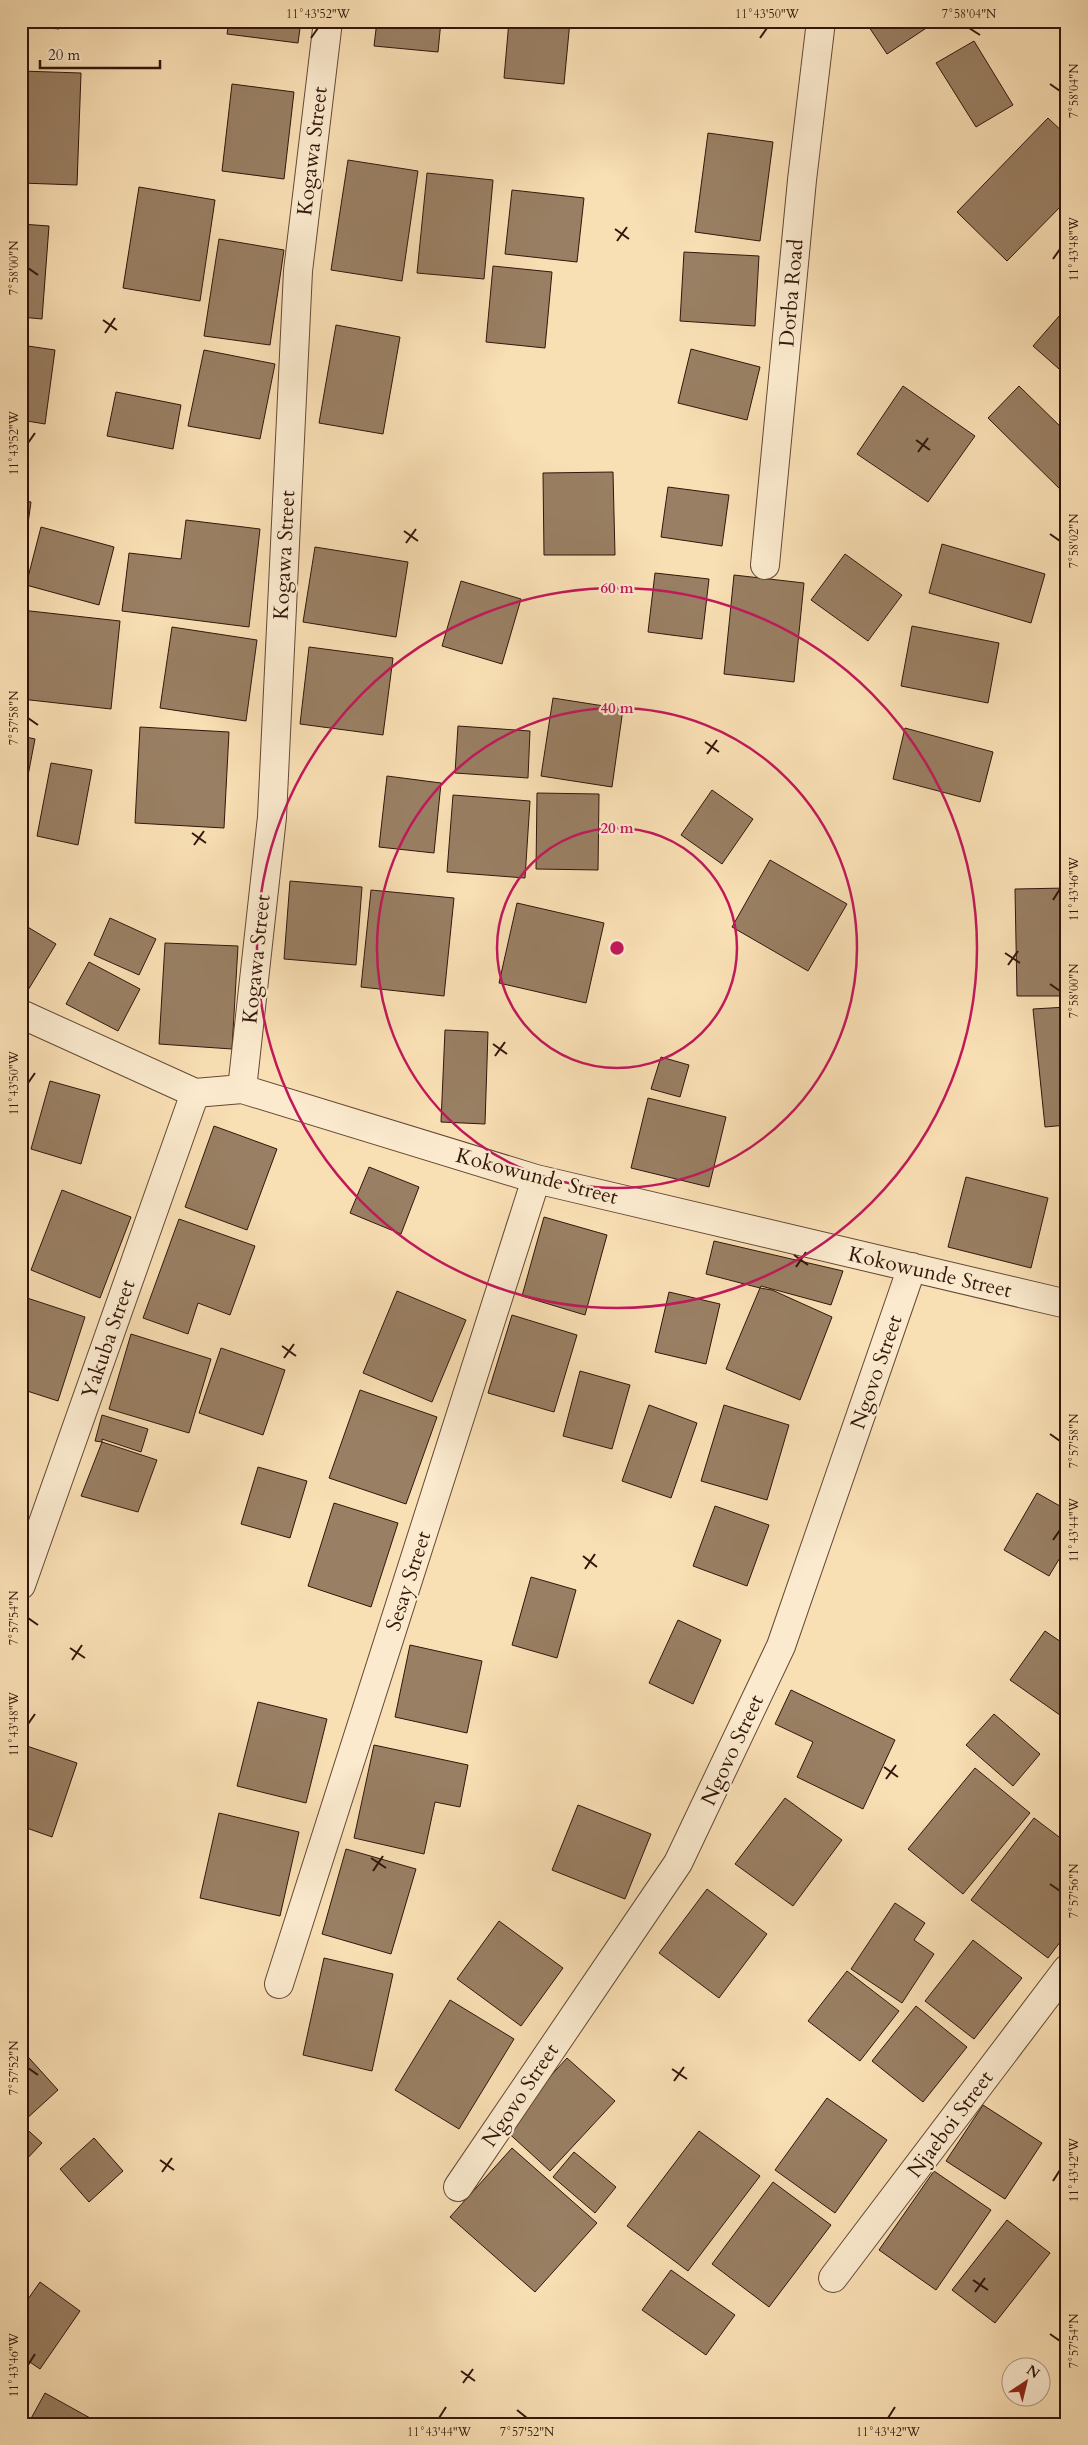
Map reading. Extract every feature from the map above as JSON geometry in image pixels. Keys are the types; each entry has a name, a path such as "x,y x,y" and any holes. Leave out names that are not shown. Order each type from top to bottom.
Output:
{"street":[{"name":"Kogawa Street","path":"242,1089 272,817 298,270 328,21"},
{"name":"Dorba Road","path":"765,565 802,180 821,21"},
{"name":"Kokowunde Street","path":"21,1014 195,1093 242,1089 536,1179 1067,1304"},
{"name":"Yakuba Street","path":"21,1585 195,1093"},
{"name":"Sesay Street","path":"279,1984 536,1179"},
{"name":"Ngovo Street","path":"458,2187 678,1863 781,1646 912,1267"},
{"name":"Njaeboi Street","path":"833,2278 1067,1969"}],"building":[{"path":"21,21 60,21 59,29 21,25"},
{"path":"229,21 301,21 298,43 227,34"},
{"path":"377,21 441,21 438,52 374,46"},
{"path":"509,21 570,21 564,84 504,78"},
{"path":"865,21 937,21 887,54"},
{"path":"974,41 1013,105 976,127 936,63"},
{"path":"21,71 81,73 77,185 21,183"},
{"path":"232,84 294,92 284,179 222,171"},
{"path":"1048,118 1067,136 1067,200 1007,261 957,212"},
{"path":"708,133 773,142 760,241 695,232"},
{"path":"348,160 418,171 402,281 331,270"},
{"path":"427,173 493,180 484,279 417,273"},
{"path":"139,187 215,200 200,301 123,288"},
{"path":"512,190 584,198 577,262 505,254"},
{"path":"21,224 49,226 42,319 21,317"},
{"path":"219,239 284,250 270,345 204,336"},
{"path":"684,252 759,256 755,326 680,321"},
{"path":"493,266 552,272 545,348 486,342"},
{"path":"1067,307 1067,376 1033,346"},
{"path":"336,325 400,337 383,434 319,423"},
{"path":"21,345 55,350 45,424 21,420"},
{"path":"691,349 760,367 747,420 678,403"},
{"path":"204,350 275,364 260,439 188,426"},
{"path":"903,386 975,436 928,502 857,454"},
{"path":"1019,386 1067,433 1067,496 988,418"},
{"path":"116,392 181,405 173,449 107,436"},
{"path":"613,472 615,555 544,555 543,473"},
{"path":"668,487 729,495 722,546 661,537"},
{"path":"21,500 31,502 21,574"},
{"path":"186,520 260,529 249,627 122,611 129,553 181,559"},
{"path":"41,527 114,547 99,605 26,585"},
{"path":"942,544 1045,574 1031,623 929,593"},
{"path":"315,547 408,562 396,637 303,622"},
{"path":"845,554 902,595 868,641 811,600"},
{"path":"655,573 709,579 702,639 648,632"},
{"path":"734,575 804,583 794,682 724,674"},
{"path":"461,581 521,599 502,664 442,646"},
{"path":"21,610 120,621 111,709 21,699"},
{"path":"912,626 999,643 988,703 901,686"},
{"path":"172,627 257,640 246,721 160,708"},
{"path":"309,647 393,658 383,735 300,724"},
{"path":"553,698 623,709 612,787 541,776"},
{"path":"458,726 530,731 528,778 455,773"},
{"path":"140,727 229,732 224,828 135,823"},
{"path":"905,728 993,752 980,802 893,779"},
{"path":"21,736 35,739 21,812"},
{"path":"51,763 92,770 78,845 37,836"},
{"path":"387,776 441,783 434,853 379,847"},
{"path":"712,790 753,819 722,864 681,835"},
{"path":"537,793 599,794 598,870 536,869"},
{"path":"453,795 530,801 525,878 447,872"},
{"path":"770,860 847,904 808,971 732,927"},
{"path":"290,881 362,887 356,965 284,959"},
{"path":"1067,888 1067,996 1017,996 1015,889"},
{"path":"371,890 454,898 444,996 361,987"},
{"path":"517,903 604,923 586,1003 499,983"},
{"path":"110,918 156,939 139,975 94,955"},
{"path":"21,923 56,944 22,1000 21,1000"},
{"path":"165,943 238,946 232,1049 159,1044"},
{"path":"89,962 140,989 118,1031 66,1004"},
{"path":"1067,1007 1067,1125 1045,1127 1033,1009"},
{"path":"445,1030 488,1032 485,1124 441,1122"},
{"path":"661,1057 689,1065 680,1097 651,1089"},
{"path":"50,1081 100,1095 81,1164 31,1149"},
{"path":"648,1098 726,1117 709,1187 631,1168"},
{"path":"214,1126 277,1149 247,1230 185,1207"},
{"path":"369,1167 419,1187 401,1234 350,1213"},
{"path":"966,1177 1048,1198 1031,1268 948,1247"},
{"path":"62,1190 131,1217 100,1298 31,1270"},
{"path":"544,1217 607,1235 585,1315 522,1296"},
{"path":"179,1219 255,1246 230,1315 198,1303 188,1334 143,1318"},
{"path":"714,1241 843,1271 831,1305 761,1286 760,1288 706,1274"},
{"path":"760,1288 772,1290 832,1317 800,1400 726,1369"},
{"path":"397,1291 466,1320 432,1402 363,1373"},
{"path":"669,1292 720,1304 706,1364 655,1352"},
{"path":"21,1296 85,1317 58,1401 21,1389"},
{"path":"512,1315 577,1335 554,1412 488,1393"},
{"path":"131,1334 211,1359 189,1433 109,1409"},
{"path":"221,1348 285,1370 263,1435 199,1413"},
{"path":"580,1371 630,1385 612,1449 563,1436"},
{"path":"360,1390 437,1417 406,1504 329,1478"},
{"path":"649,1405 697,1423 671,1498 622,1481"},
{"path":"724,1405 789,1425 767,1500 701,1481"},
{"path":"102,1415 148,1429 141,1452 102,1439 102,1442 95,1441"},
{"path":"102,1442 157,1460 138,1512 81,1496"},
{"path":"258,1467 307,1481 290,1538 241,1524"},
{"path":"1037,1493 1067,1510 1067,1546 1049,1576 1004,1550"},
{"path":"334,1503 398,1523 371,1607 308,1586"},
{"path":"715,1506 769,1525 747,1586 693,1566"},
{"path":"531,1577 576,1590 557,1658 512,1645"},
{"path":"678,1620 721,1640 693,1704 649,1683"},
{"path":"1045,1631 1067,1646 1067,1720 1010,1680"},
{"path":"410,1645 482,1661 467,1733 395,1717"},
{"path":"791,1690 895,1740 863,1809 797,1777 813,1742 775,1724"},
{"path":"258,1702 327,1719 306,1803 237,1786"},
{"path":"994,1714 1040,1754 1013,1786 966,1745"},
{"path":"21,1744 77,1763 52,1837 21,1826"},
{"path":"374,1745 468,1765 460,1807 435,1802 424,1854 354,1838"},
{"path":"975,1768 1030,1813 963,1894 908,1849"},
{"path":"785,1798 842,1840 793,1906 735,1864"},
{"path":"578,1805 651,1834 625,1899 552,1870"},
{"path":"219,1813 299,1832 280,1916 200,1898"},
{"path":"1034,1818 1067,1843 1067,1933 1048,1958 971,1900"},
{"path":"346,1849 416,1869 391,1954 322,1934"},
{"path":"707,1889 767,1934 719,1998 659,1953"},
{"path":"895,1903 925,1923 914,1940 934,1954 902,2003 851,1969"},
{"path":"499,1921 563,1968 521,2026 457,1979"},
{"path":"973,1940 1022,1978 974,2039 925,2001"},
{"path":"324,1958 393,1974 372,2071 303,2055"},
{"path":"847,1971 899,2011 860,2061 808,2021"},
{"path":"450,2000 514,2039 459,2129 395,2090"},
{"path":"916,2006 967,2047 923,2102 872,2061"},
{"path":"21,2049 58,2090 24,2121 21,2118"},
{"path":"567,2058 615,2101 550,2171 503,2128"},
{"path":"827,2098 887,2140 835,2213 775,2170"},
{"path":"983,2105 1042,2143 1005,2199 946,2161"},
{"path":"21,2124 42,2143 21,2165"},
{"path":"699,2131 760,2176 688,2271 627,2226"},
{"path":"94,2138 123,2171 89,2202 60,2169"},
{"path":"512,2148 597,2223 535,2292 450,2217"},
{"path":"574,2152 616,2187 595,2213 553,2177"},
{"path":"934,2171 991,2210 936,2290 879,2250"},
{"path":"773,2182 831,2225 769,2307 712,2264"},
{"path":"1007,2220 1050,2253 995,2323 952,2290"},
{"path":"671,2270 735,2315 706,2355 642,2310"},
{"path":"40,2282 80,2311 40,2369 21,2356 21,2309"},
{"path":"45,2393 101,2424 28,2424"}]}
